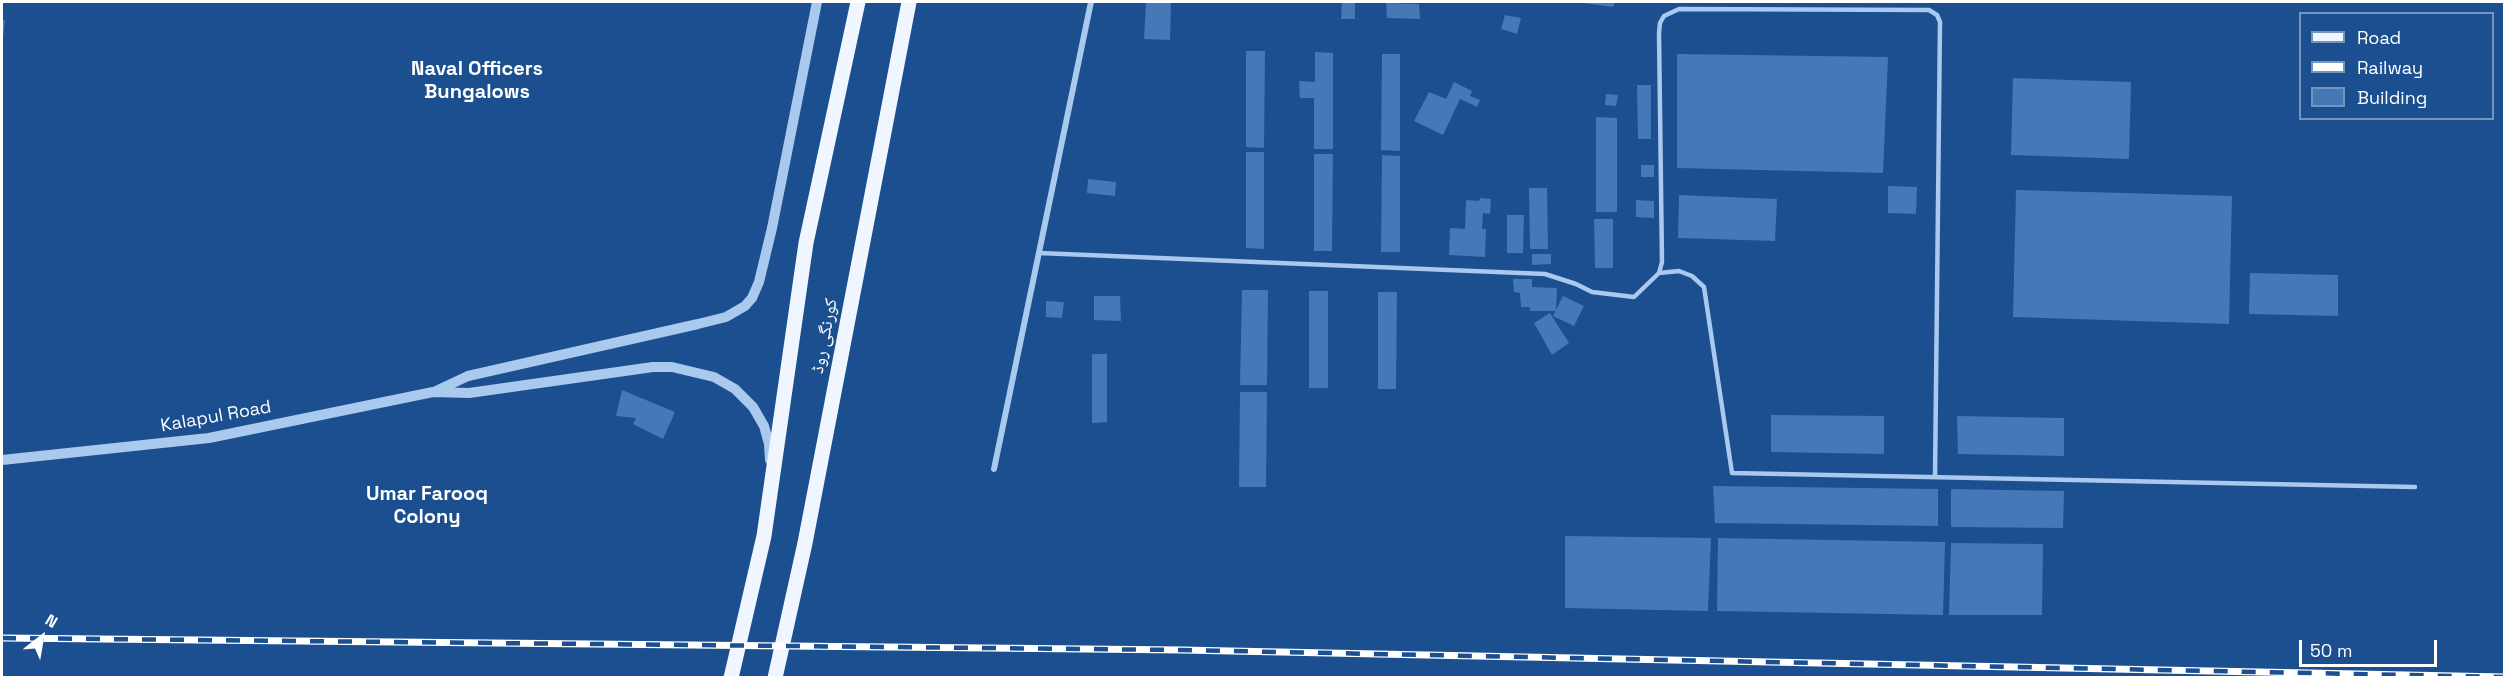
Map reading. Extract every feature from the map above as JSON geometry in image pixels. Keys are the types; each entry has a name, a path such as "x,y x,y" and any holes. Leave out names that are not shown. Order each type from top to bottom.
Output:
{"main road":[{"path":"731,678 764,536 806,243 858,2"},
{"name":"کورنگی روڈ","path":"775,678 804,543 909,2"}],"street":[{"path":"434,392 468,376 726,317 746,306 759,282 772,228 817,2"},
{"path":"994,470 1091,2"},
{"path":"434,392 469,393 653,367 685,369 714,377 735,389 753,407 764,426 769,444 772,484"},
{"name":"Kalapul Road","path":"2,460 209,438 434,392"}],"lane":[{"path":"1039,253 1545,274 1592,292 1634,297 1659,273 1662,262 1659,33 1660,23 1664,16 1679,9 1929,10 1937,15 1940,22 1935,477"},
{"path":"1659,273 1679,271 1692,276 1704,287 1732,473 2415,487"}],"building":[{"path":"1146,2 1171,2 1170,40 1144,39"},
{"path":"1342,2 1355,3 1355,19 1341,19"},
{"path":"1576,2 1615,2 1613,7"},
{"path":"1386,3 1419,4 1420,19 1387,18"},
{"path":"1505,15 1521,18 1517,34 1501,29"},
{"path":"2,20 5,20 3,40 2,40"},
{"path":"1246,51 1265,51 1264,148 1246,147"},
{"path":"1315,52 1333,53 1333,149 1314,149 1314,98 1300,98 1299,81 1315,82"},
{"path":"1382,54 1400,54 1400,151 1381,150"},
{"path":"1677,54 1888,57 1883,173 1677,168"},
{"path":"2013,78 2131,82 2129,159 2011,155"},
{"path":"1454,82 1472,91 1470,96 1480,100 1477,107 1460,99 1443,135 1414,121 1429,92 1446,99"},
{"path":"1637,85 1651,85 1651,139 1638,139"},
{"path":"1606,94 1618,95 1616,106 1605,105"},
{"path":"1596,117 1617,118 1617,212 1596,212"},
{"path":"1246,152 1264,152 1264,249 1246,248"},
{"path":"1314,154 1333,154 1332,251 1314,251"},
{"path":"1382,155 1400,156 1400,252 1381,252"},
{"path":"1641,165 1654,165 1654,177 1641,177"},
{"path":"1088,179 1116,182 1115,196 1087,193"},
{"path":"1888,186 1917,187 1916,214 1888,213"},
{"path":"1529,188 1547,188 1548,249 1530,249"},
{"path":"2016,190 2232,196 2229,324 2013,317"},
{"path":"1679,195 1777,199 1775,241 1678,238"},
{"path":"1480,198 1491,199 1490,214 1483,213 1482,229 1486,229 1485,257 1449,255 1450,228 1465,229 1466,200 1479,201"},
{"path":"1636,200 1654,201 1654,218 1636,217"},
{"path":"1507,215 1524,215 1523,253 1507,253"},
{"path":"1594,219 1613,219 1613,268 1595,268"},
{"path":"1532,254 1551,254 1551,264 1532,265"},
{"path":"2250,273 2338,275 2338,316 2249,314"},
{"path":"1513,279 1532,279 1532,287 1557,288 1556,311 1530,311 1530,307 1521,307 1520,293 1514,292"},
{"path":"1242,290 1268,290 1267,385 1240,385"},
{"path":"1309,291 1328,291 1328,388 1309,388"},
{"path":"1378,292 1397,292 1396,389 1378,389"},
{"path":"1094,296 1120,296 1121,321 1094,320"},
{"path":"1563,296 1584,306 1574,326 1553,316"},
{"path":"1046,301 1064,302 1062,318 1046,317"},
{"path":"1550,313 1569,343 1552,355 1534,323"},
{"path":"1092,354 1107,354 1107,422 1092,423"},
{"path":"622,390 675,412 663,439 633,424 636,418 616,416"},
{"path":"1240,392 1267,392 1266,487 1239,487"},
{"path":"1771,415 1884,416 1884,454 1771,452"},
{"path":"1957,416 2064,418 2064,456 1958,454"},
{"path":"1713,486 1938,489 1938,526 1715,523"},
{"path":"1951,489 2064,491 2063,528 1951,527"},
{"path":"1565,536 1711,538 1708,611 1565,608"},
{"path":"1718,538 1945,542 1943,615 1717,611"},
{"path":"1951,543 2043,544 2042,615 1949,615"}],"railway":[{"path":"2,638 1182,650 2504,677"}],"district":[{"name":"Naval Officers Bungalows","path":"477,82"},
{"name":"Umar Farooq Colony","path":"427,506"}]}
